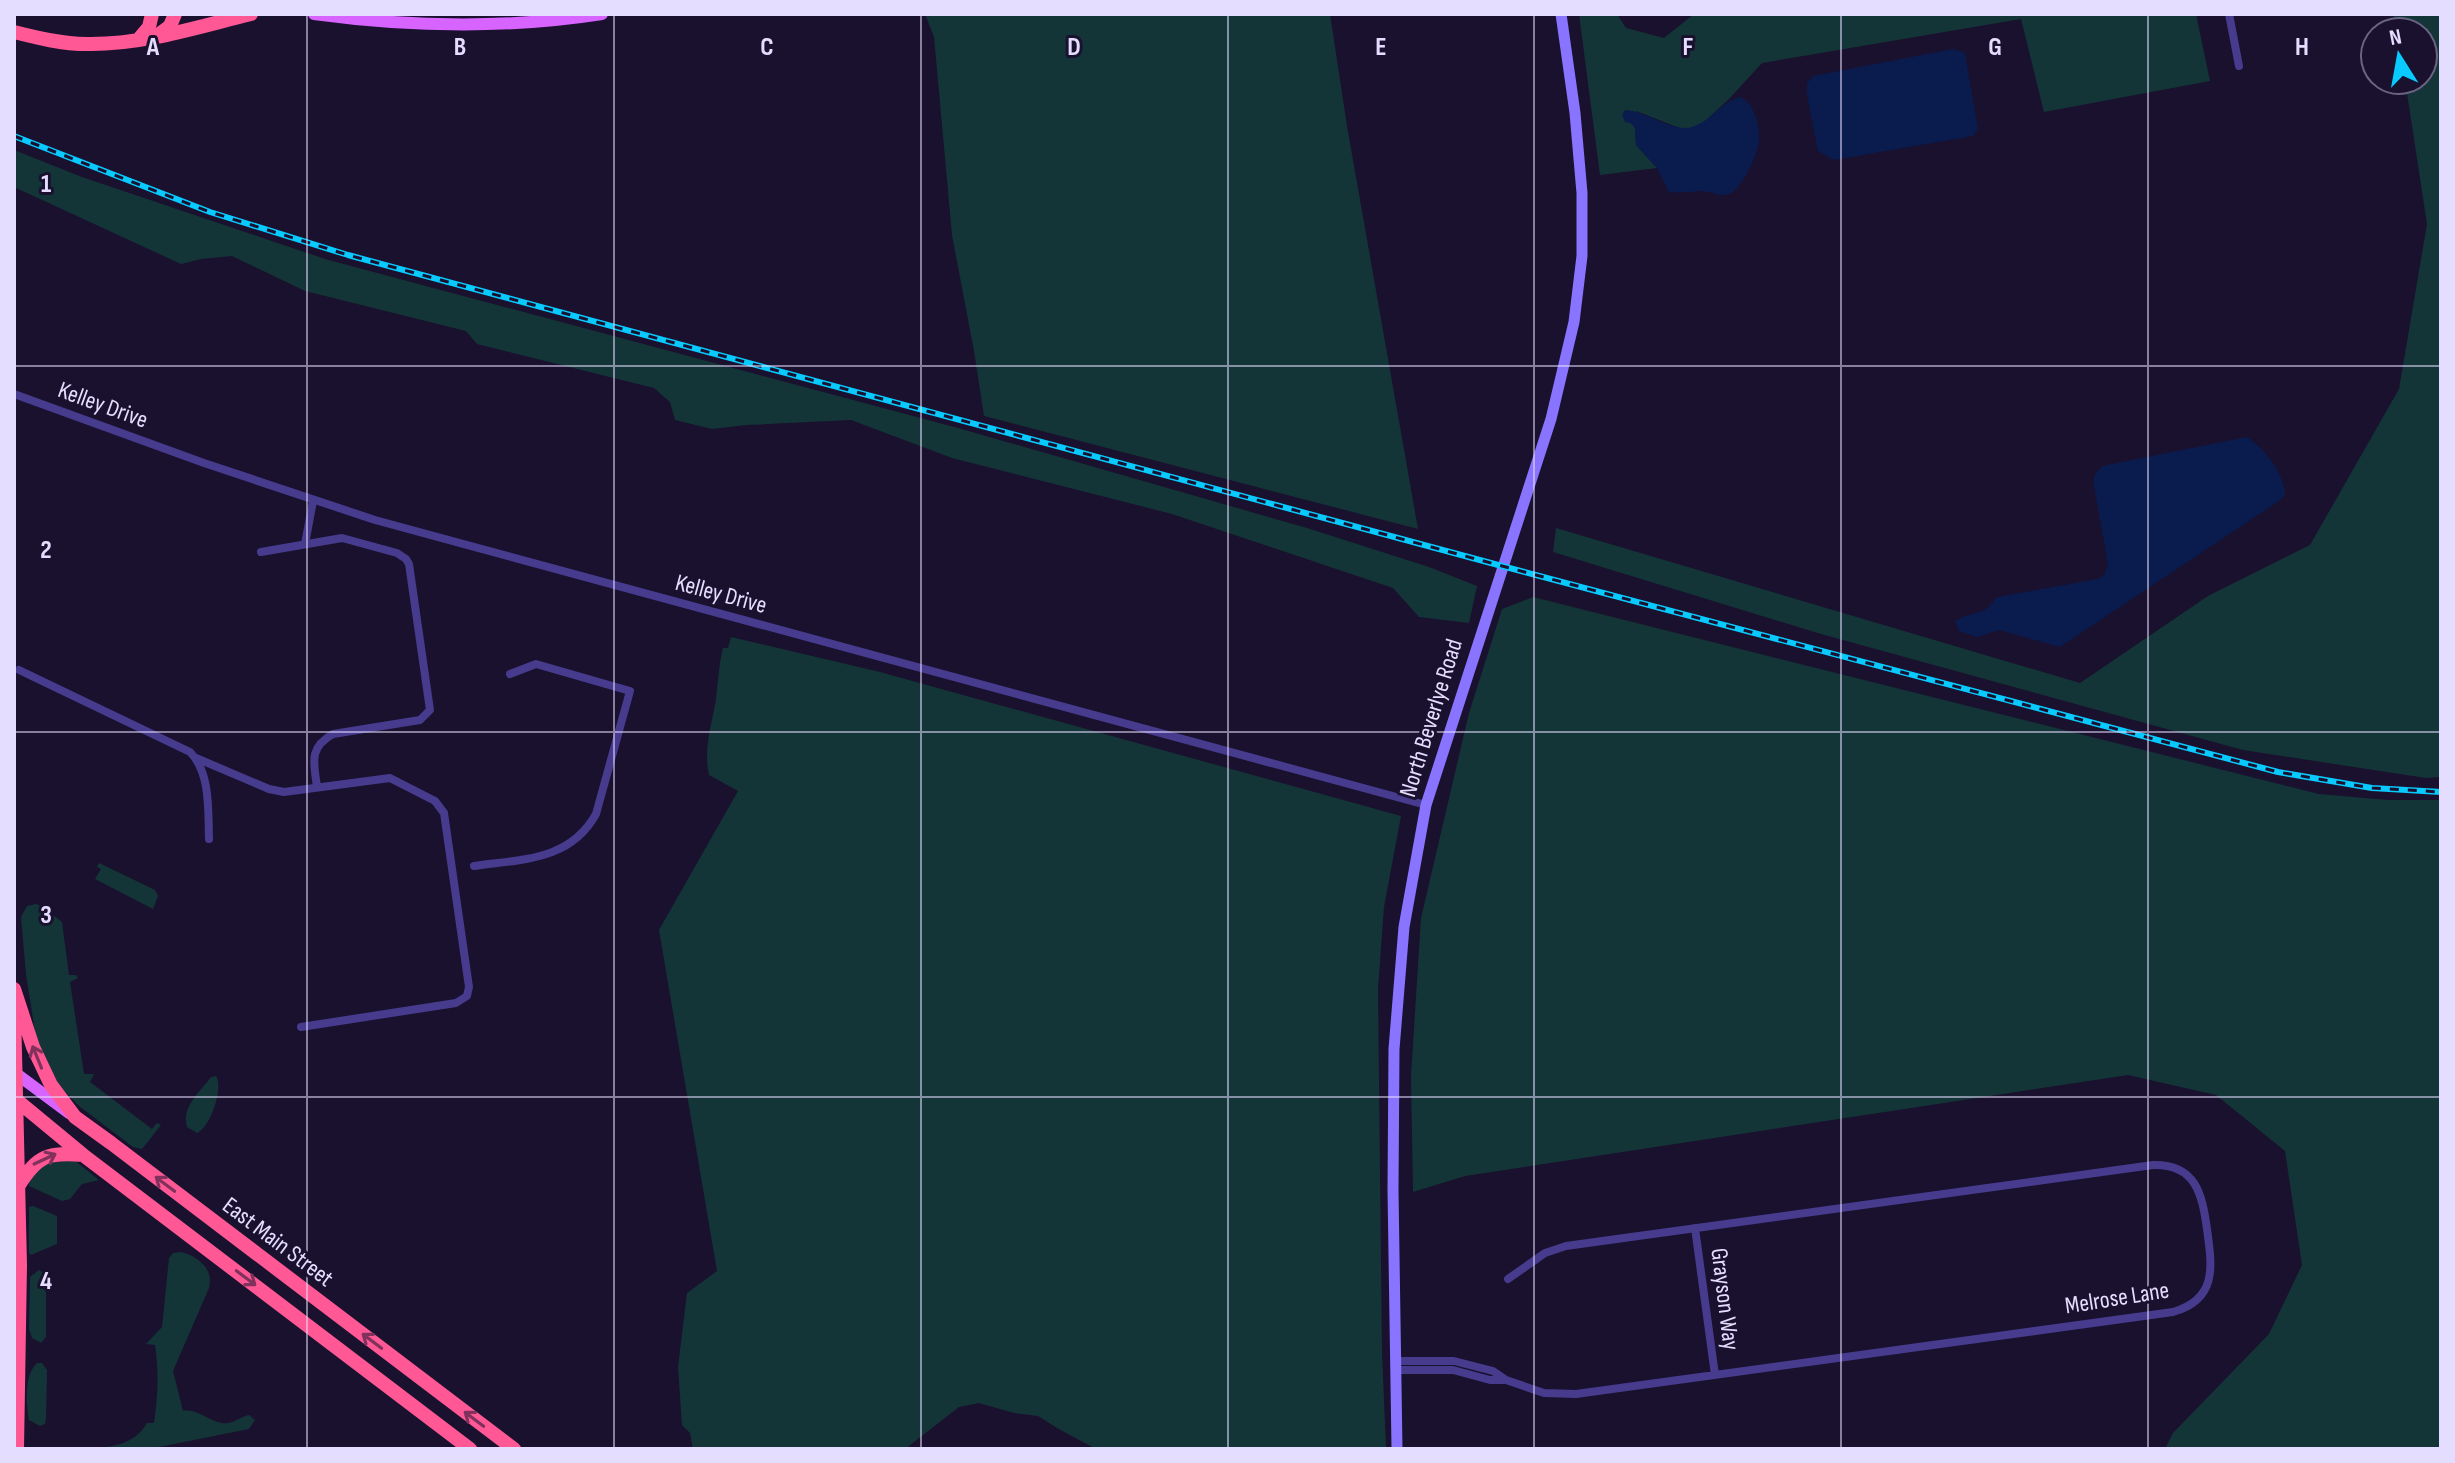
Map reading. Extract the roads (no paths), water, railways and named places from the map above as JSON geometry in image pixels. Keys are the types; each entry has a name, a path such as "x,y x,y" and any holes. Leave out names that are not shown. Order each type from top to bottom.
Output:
{"highway":[{"path":"146,38 152,14"},
{"path":"146,38 163,32 170,26 175,14"},
{"path":"14,32 83,44 175,34 251,14"},
{"path":"14,989 41,1066 75,1117"},
{"path":"14,1010 19,1186 17,1449"},
{"name":"East Main Street","path":"15,1100 470,1449"},
{"name":"East Main Street","path":"75,1117 514,1449"},
{"path":"19,1186 33,1165 45,1156 60,1153 83,1155"}],"main road":[{"path":"314,14 362,21 455,25 541,22 602,14"},
{"name":"East Main Street","path":"15,1072 75,1117"}],"street":[{"name":"North Beverlye Road","path":"1397,1449 1393,1190 1395,1014 1404,927 1426,805 1551,419 1574,322 1582,256 1582,193 1561,14"},
{"path":"2229,14 2239,66"},
{"name":"Kelley Drive","path":"14,394 313,501 445,540 1426,805"},
{"path":"305,544 313,501"},
{"path":"261,552 342,538 397,553 406,559 430,710 420,720 333,734 325,738 318,744 314,758 317,787"},
{"path":"474,866 543,856 562,848 588,829 596,814 630,691 536,664 510,674"},
{"path":"19,670 184,748 196,758 269,789 284,792 390,778 440,806 446,821 469,991 463,1001 301,1027"},
{"path":"196,758 203,773 209,839"},
{"name":"Melrose Lane","path":"1396,1365 1453,1370 1490,1380 1506,1380 1544,1393 1565,1395 2173,1312 2192,1304 2202,1294 2209,1281 2212,1261 2198,1188 2182,1172 2161,1165 1559,1248 1538,1257 1508,1279"},
{"name":"Grayson Way","path":"1695,1228 1715,1375"}],"water":[{"path":"1953,49 1965,53 1978,129 1973,136 1834,160 1818,151 1807,95 1807,83 1813,76"},
{"path":"1740,97 1749,104 1755,115 1758,146 1740,184 1731,193 1723,195 1701,191 1669,192 1657,168 1636,145 1635,128 1625,122 1622,115 1625,110 1633,111 1677,127 1692,127"},
{"path":"2247,437 2277,470 2285,495 2279,501 2060,647 1999,630 1977,637 1959,631 1955,621 1982,611 1997,597 2098,579 2104,575 2108,564 2093,481 2102,466"}],"railway":[{"path":"14,136 210,212 348,255 2278,772 2372,788 2441,792"}]}
